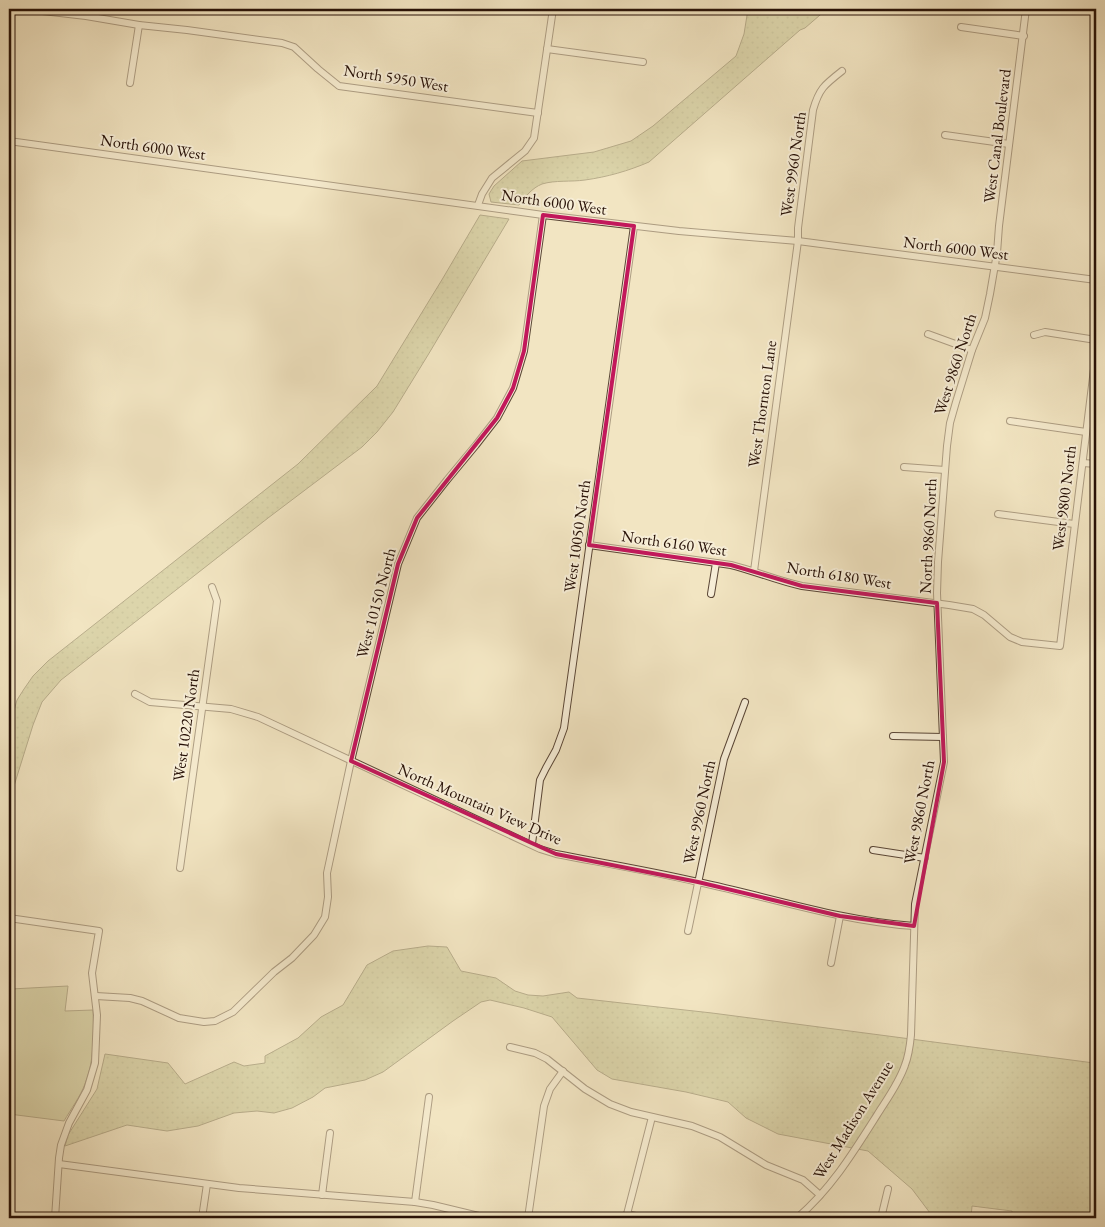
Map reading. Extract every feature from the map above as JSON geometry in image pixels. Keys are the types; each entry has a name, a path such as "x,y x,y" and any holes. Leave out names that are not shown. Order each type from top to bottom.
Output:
{"street":[{"name":"North 5950 West","path":"25,9 282,43 294,47 338,86 538,113"},
{"path":"478,205 482,194 492,178 525,151 534,138 553,9"},
{"name":"West Canal Boulevard","path":"994,266 1026,9"},
{"path":"130,83 138,25"},
{"path":"960,27 1024,36"},
{"path":"547,49 643,62"},
{"name":"West 9960 North","path":"798,241 813,110 825,84 842,71"},
{"path":"944,135 1009,144"},
{"name":"North 6000 West","path":"9,142 543,215 634,226 798,241 1096,280"},
{"name":"West 10150 North","path":"96,996 130,998 142,1001 179,1018 204,1022 215,1021 233,1012 274,972 292,958 314,935 325,918 328,898 327,873 351,760 398,564 417,518 497,418 513,388 524,352 543,215"},
{"name":"West 10050 North","path":"532,844 540,780 556,750 564,728 634,226"},
{"name":"West Thornton Lane","path":"754,571 798,241"},
{"name":"West 9860 North","path":"945,470 946,446 950,423 972,350 985,318 994,266"},
{"path":"1034,335 1045,332 1096,340"},
{"path":"928,334 972,350"},
{"name":"West 9800 North","path":"1060,646 1096,353"},
{"path":"1010,421 1086,432"},
{"path":"1083,463 1096,464"},
{"path":"904,467 945,470"},
{"name":"North 9860 North","path":"937,603 945,470"},
{"path":"998,514 1074,524"},
{"name":"North 6160 West","path":"589,545 731,565 754,571"},
{"path":"711,594 716,563"},
{"name":"North 6180 West","path":"754,571 802,586 974,609 1010,637 1022,642 1060,646"},
{"name":"West 10220 North","path":"180,868 217,601 212,587"},
{"name":"West 9860 North","path":"911,1026 915,904 944,762 937,603"},
{"name":"North Mountain View Drive","path":"134,694 150,702 231,709 258,717 540,849 556,854 698,882 840,916 887,924 914,926"},
{"name":"West 9960 North","path":"688,931 724,759 745,702"},
{"path":"893,736 943,737"},
{"path":"873,850 924,858"},
{"path":"831,963 840,916"},
{"path":"9,918 99,931 92,973 98,1015 95,1063 86,1093 66,1130 60,1151 55,1218"},
{"name":"West Madison Avenue","path":"797,1218 820,1196 844,1167 898,1082 908,1057 911,1026"},
{"path":"510,1047 541,1055 585,1089 601,1099 626,1110 692,1126 720,1137 766,1165 803,1180 820,1196"},
{"path":"528,1218 544,1106 550,1089 563,1071"},
{"path":"415,1202 429,1097"},
{"path":"644,1218 627,1216 652,1117"},
{"path":"322,1195 330,1133"},
{"path":"59,1164 207,1184 415,1202 487,1218"},
{"path":"202,1218 207,1184"},
{"path":"881,1218 888,1189"}],"highlighted area":[{"path":"543,215 634,226 589,545 731,565 802,586 937,603 944,762 914,926 840,916 698,882 556,854 351,761 398,564 417,518 497,418 513,388 524,351"}],"green space":[{"path":"748,9 827,9 800,30 649,162 601,177 542,184 532,190 519,205 491,202 489,194 494,186 522,161 594,152 631,141 653,126 736,56 744,34"},
{"path":"480,215 509,219 393,412 377,432 362,447 61,680 42,702 9,802 9,728 17,700 33,676 48,661 298,464 377,386"},
{"path":"428,946 447,947 461,971 496,978 515,991 528,995 543,996 569,992 577,998 712,1013 1094,1063 1096,1068 1096,1218 1012,1218 1012,1211 972,1206 971,1218 930,1218 930,1213 912,1189 868,1151 778,1134 746,1118 728,1102 686,1092 612,1079 597,1070 552,1017 490,1000 481,1002 383,1072 365,1080 325,1088 292,1108 274,1113 257,1111 234,1113 198,1126 167,1131 127,1125 65,1146 68,1135 97,1089 105,1054 168,1063 185,1084 234,1062 244,1066 265,1063 265,1056 298,1038 321,1017 343,1005 367,965 393,951"},
{"path":"9,969 13,970 11,989 68,986 65,1011 93,1010 93,1048 88,1076 81,1094 64,1121 9,1114"}]}
